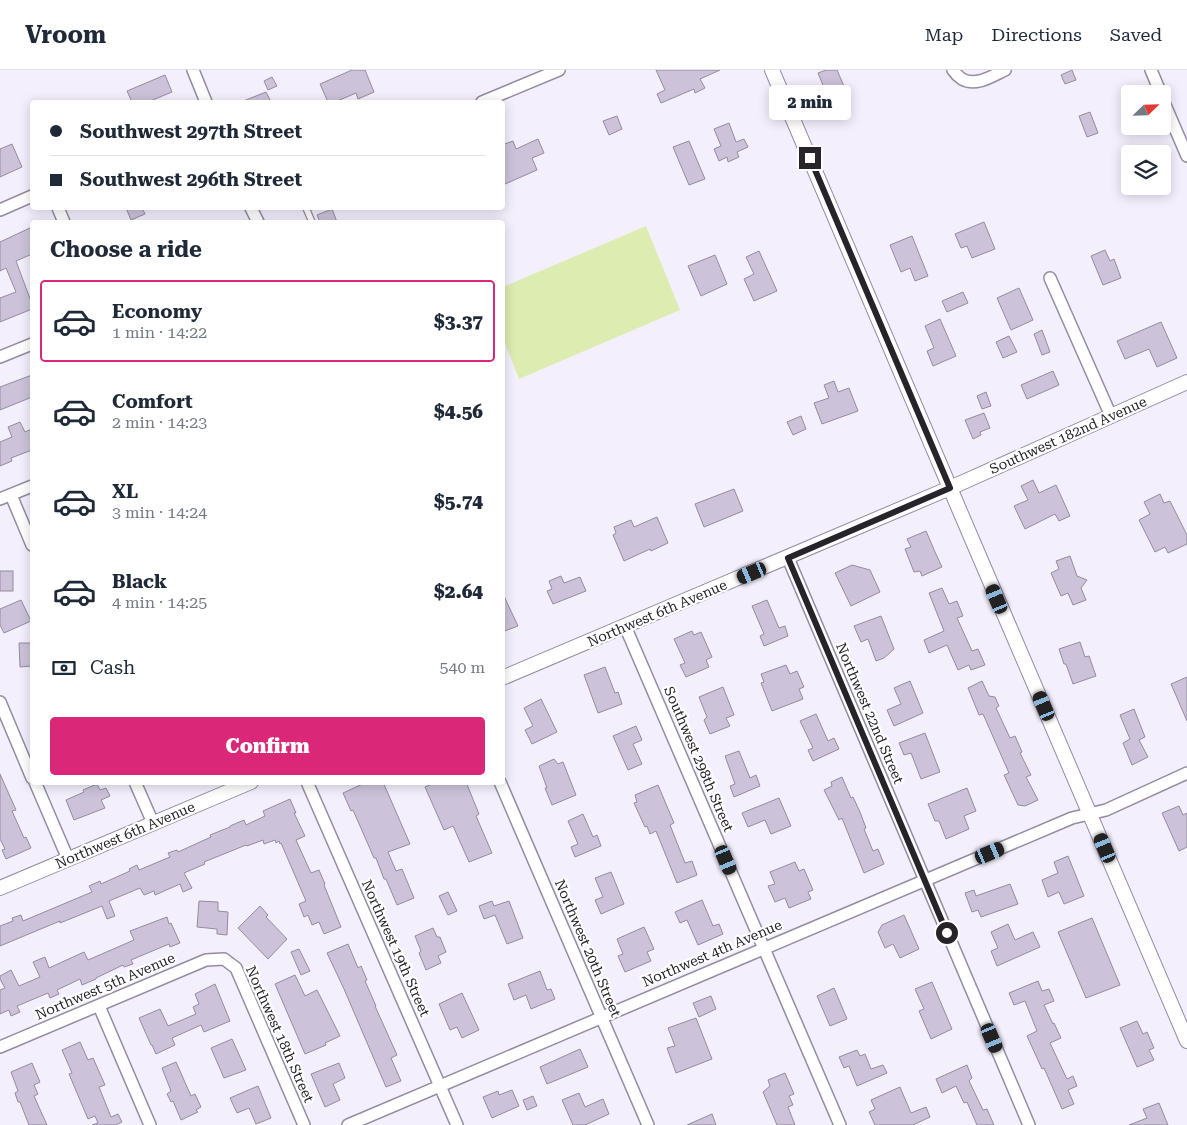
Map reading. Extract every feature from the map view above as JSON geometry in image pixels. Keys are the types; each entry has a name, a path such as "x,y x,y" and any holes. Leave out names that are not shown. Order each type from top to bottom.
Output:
{"street":[{"path":"193,70 205,100"},
{"path":"487,100 559,70"},
{"path":"772,70 1187,1041"},
{"path":"953,70 969,81 982,81 1000,72"},
{"path":"1150,70 1157,85"},
{"path":"1171,119 1187,156"},
{"path":"0,210 30,197"},
{"path":"1050,278 1111,416"},
{"path":"0,357 30,345"},
{"name":"Southwest 182nd Avenue","path":"950,488 1187,382"},
{"path":"30,487 5,497 30,541"},
{"name":"Northwest 6th Avenue","path":"505,677 950,488"},
{"name":"Northwest 22nd Street","path":"788,558 1029,1125"},
{"name":"Southwest 298th Street","path":"625,626 840,1125"},
{"path":"0,702 30,773"},
{"name":"Northwest 4th Avenue","path":"348,1125 924,880 1072,818 1106,810 1187,773"},
{"path":"36,785 68,859"},
{"path":"136,785 153,824"},
{"name":"Northwest 6th Avenue","path":"0,888 244,785"},
{"name":"Northwest 19th Street","path":"308,785 457,1125"},
{"name":"Northwest 20th Street","path":"501,785 648,1125"},
{"name":"Northwest 5th Avenue","path":"0,1047 206,960 224,959"},
{"name":"Northwest 18th Street","path":"224,959 236,968 304,1125"},
{"path":"99,1006 150,1125"}],"green space":[{"path":"646,226 680,310 519,379 505,343 505,286"}],"building":[{"path":"352,70 365,70 374,92 358,99 356,93 340,100 327,100 320,84"},
{"path":"656,70 720,70 700,79 705,88 695,93 694,89 661,103 657,94 665,90"},
{"path":"826,70 837,70 849,98 831,105 818,73"},
{"path":"1072,70 1076,80 1065,84 1061,75"},
{"path":"165,75 172,92 153,100 131,100 127,91"},
{"path":"272,77 277,86 268,90 264,81"},
{"path":"266,92 270,100 246,100"},
{"path":"1090,112 1098,133 1087,137 1079,116"},
{"path":"617,116 622,129 609,135 603,121"},
{"path":"729,123 736,142 744,139 748,147 737,152 739,157 728,162 727,157 719,161 714,149 721,146 714,129"},
{"path":"538,139 544,153 532,158 537,170 505,184 505,144 513,141 516,149"},
{"path":"689,141 705,179 689,185 673,147"},
{"path":"12,144 22,167 0,177 0,149"},
{"path":"127,210 143,210 145,214 131,220"},
{"path":"332,210 336,220 319,220 317,215"},
{"path":"984,222 995,249 972,258 967,246 961,248 955,234"},
{"path":"30,228 30,255 16,261 30,299 30,310 0,322 0,298 16,292 6,268 0,271 0,242"},
{"path":"912,236 928,276 915,281 910,268 901,272 890,245"},
{"path":"1105,250 1110,261 1114,259 1121,278 1103,285 1091,256"},
{"path":"759,251 777,291 754,301 744,279 754,274 746,257"},
{"path":"715,255 727,284 701,296 688,266"},
{"path":"1019,288 1033,320 1011,330 997,298"},
{"path":"963,292 968,303 947,312 942,301"},
{"path":"940,319 956,356 933,366 927,351 934,348 925,326"},
{"path":"1161,322 1177,358 1157,367 1149,349 1125,359 1117,341"},
{"path":"1042,330 1050,352 1042,355 1034,334"},
{"path":"1009,336 1017,352 1003,358 996,342"},
{"path":"1053,371 1059,385 1027,399 1021,385"},
{"path":"30,376 30,398 0,410 0,387"},
{"path":"834,381 838,392 849,388 858,411 822,424 814,403 829,398 824,385"},
{"path":"986,392 991,406 982,409 977,396"},
{"path":"984,413 990,428 980,432 981,435 973,439 965,420"},
{"path":"801,416 806,429 793,435 787,422"},
{"path":"20,422 25,432 30,430 30,451 11,458 12,461 0,466 0,442 12,437 8,427"},
{"path":"1033,480 1039,493 1056,485 1070,516 1059,521 1055,514 1025,529 1014,506 1028,500 1021,486"},
{"path":"734,489 743,511 704,527 695,504"},
{"path":"1160,494 1164,503 1170,501 1187,535 1187,544 1168,553 1165,547 1155,552 1139,520 1150,514 1144,502"},
{"path":"657,517 668,543 624,561 613,535 616,533 614,527 631,520 634,527"},
{"path":"926,531 942,567 922,576 920,571 914,572 905,549 911,547 907,539"},
{"path":"1070,556 1077,576 1087,580 1081,588 1086,600 1073,605 1068,593 1061,596 1051,573 1059,569 1056,561"},
{"path":"852,565 870,570 880,592 851,606 835,573"},
{"path":"0,571 13,571 13,591 0,591"},
{"path":"561,576 564,583 580,577 586,591 553,604 547,591 552,589 549,581"},
{"path":"942,588 949,604 957,601 963,616 957,618 972,651 978,649 985,665 971,670 969,665 958,670 947,645 929,653 924,640 944,631 929,593"},
{"path":"505,598 518,626 505,631"},
{"path":"21,600 30,621 4,633 0,625 0,609"},
{"path":"767,600 779,628 785,626 788,636 764,646 760,636 764,634 752,606"},
{"path":"881,616 894,649 884,658 876,661 868,639 861,642 854,626"},
{"path":"692,631 694,635 701,632 712,657 706,660 709,667 686,677 680,665 685,663 674,639"},
{"path":"1080,642 1085,657 1089,656 1096,676 1073,684 1059,649"},
{"path":"19,643 30,643 30,666 20,667"},
{"path":"786,665 790,674 797,671 804,687 799,689 803,699 772,711 761,683 764,682 761,674"},
{"path":"605,667 615,693 618,692 622,704 598,713 584,675"},
{"path":"1187,677 1187,721 1171,684"},
{"path":"910,681 923,713 894,726 887,710 901,704 894,688"},
{"path":"982,681 989,696 995,697 999,706 996,708 1010,738 1015,736 1022,752 1020,753 1031,775 1026,777 1038,800 1025,806 1018,805 1004,775 1009,773 983,714 979,715 968,688"},
{"path":"723,687 734,715 726,718 730,726 710,734 704,720 707,717 699,697"},
{"path":"541,699 557,732 532,744 525,730 533,726 524,708"},
{"path":"1134,709 1145,737 1139,740 1148,757 1132,765 1123,743 1130,739 1120,715"},
{"path":"816,714 828,741 834,738 839,749 813,761 808,750 813,748 800,721"},
{"path":"636,726 642,740 633,744 642,764 628,770 613,736"},
{"path":"925,733 940,772 921,779 911,753 904,755 899,743"},
{"path":"739,751 750,778 756,775 760,786 734,797 730,786 735,784 725,756"},
{"path":"554,759 558,764 563,762 576,795 552,805 539,766"},
{"path":"0,774 16,810 12,811 24,838 26,837 31,848 6,859 2,850 5,849 0,839"},
{"path":"842,777 851,798 853,797 860,812 866,828 864,829 873,851 878,849 884,864 864,873 842,818 839,820 824,790 832,786 831,782"},
{"path":"98,785 100,790 106,788 110,796 101,800 105,808 74,820 66,800 84,792 83,790"},
{"path":"360,785 384,785 410,844 388,852 396,871 402,869 414,898 397,905 353,810 351,811 343,793"},
{"path":"429,785 467,785 479,814 476,816 492,853 469,862 453,826 444,830 425,787"},
{"path":"658,785 674,823 670,825 685,863 692,861 697,875 677,883 656,831 650,834 634,803 637,802 635,795"},
{"path":"967,788 976,811 964,816 969,829 946,839 939,821 935,821 928,804"},
{"path":"779,798 791,826 771,834 765,820 748,827 742,813"},
{"path":"290,799 296,813 294,813 305,836 296,840 311,873 319,870 341,927 324,934 319,922 312,925 308,915 304,917 299,904 306,901 281,843 279,841 276,843 275,840 264,844 263,840 204,862 205,864 184,873 192,888 183,892 180,884 155,895 154,891 144,895 140,888 109,901 115,916 107,919 102,906 0,946 0,926 13,921 12,918 21,915 23,921 92,892 89,886 100,881 101,884 130,871 129,869 137,865 139,870 170,857 168,853 177,850 178,852 244,820 246,825 265,816 263,811"},
{"path":"1179,806 1183,815 1187,813 1187,847 1179,851 1162,813"},
{"path":"583,814 593,837 597,835 601,846 575,857 571,847 578,844 568,821"},
{"path":"1068,856 1084,896 1064,904 1059,892 1048,897 1042,880 1058,873 1054,862"},
{"path":"795,862 799,871 804,869 813,890 808,892 811,899 789,908 785,898 775,902 768,886 775,884 770,872"},
{"path":"611,872 624,904 601,914 595,900 603,897 595,878"},
{"path":"1010,884 1018,904 981,917 978,910 972,912 965,893 974,890 976,896"},
{"path":"448,892 457,911 448,915 439,896"},
{"path":"702,900 713,926 719,924 723,934 698,945 687,920 680,923 675,912"},
{"path":"199,901 218,902 218,911 228,912 227,935 217,934 217,929 197,927"},
{"path":"492,901 494,906 509,901 523,938 507,944 495,915 484,919 479,906"},
{"path":"260,906 268,915 266,917 287,939 268,959 238,928"},
{"path":"904,915 919,949 900,958 893,944 885,948 878,932 882,925"},
{"path":"167,917 180,943 170,947 169,944 131,960 133,964 124,967 123,965 82,985 80,979 57,990 59,994 50,998 48,993 17,1006 20,1012 11,1016 9,1010 0,1014 0,990 5,988 0,976 11,970 19,986 40,977 33,962 45,957 49,968 84,952 88,960 134,940 130,931"},
{"path":"1092,918 1120,985 1086,998 1058,932"},
{"path":"1008,924 1015,940 1033,932 1040,947 997,966 991,951 998,948 991,932"},
{"path":"644,927 654,949 647,952 651,961 625,972 618,956 623,954 617,939"},
{"path":"433,928 437,937 440,937 446,952 438,956 441,963 426,970 415,936"},
{"path":"348,944 358,968 361,966 375,1006 397,1055 391,1058 401,1081 386,1087 327,953"},
{"path":"299,949 310,971 301,975 291,952"},
{"path":"540,971 547,990 551,989 555,999 531,1009 526,995 514,1000 508,984"},
{"path":"295,975 305,996 317,990 340,1036 325,1043 326,1045 305,1054 275,984"},
{"path":"1038,981 1042,991 1049,989 1054,1001 1044,1005 1061,1038 1050,1043 1067,1079 1073,1076 1077,1086 1068,1090 1074,1104 1062,1109 1027,1036 1037,1031 1025,1001 1014,1005 1009,993"},
{"path":"932,982 952,1029 931,1039 919,1011 924,1009 915,989"},
{"path":"215,984 230,1021 204,1032 201,1025 172,1038 175,1045 156,1054 139,1018 160,1009 168,1026 196,1014 193,1007 199,1004 195,994"},
{"path":"834,988 847,1019 830,1026 817,996"},
{"path":"462,993 479,1030 462,1038 457,1027 450,1030 439,1004"},
{"path":"711,996 716,1009 699,1017 693,1003"},
{"path":"696,1018 712,1059 676,1073 667,1048 675,1046 668,1028"},
{"path":"1137,1021 1143,1034 1147,1032 1154,1048 1149,1050 1154,1060 1137,1067 1120,1028"},
{"path":"232,1039 246,1070 224,1078 211,1048"},
{"path":"80,1042 88,1060 93,1058 105,1085 99,1087 111,1117 118,1114 122,1122 116,1125 92,1125 98,1123 95,1116 88,1119 69,1074 72,1073 62,1050"},
{"path":"580,1049 588,1067 547,1084 540,1067"},
{"path":"857,1050 860,1056 865,1054 871,1069 883,1065 887,1073 857,1086 849,1066 844,1068 839,1057"},
{"path":"176,1062 191,1096 195,1094 201,1107 196,1110 198,1112 181,1120 173,1101 171,1102 167,1094 171,1091 162,1068"},
{"path":"32,1063 40,1082 34,1085 38,1094 34,1096 47,1125 29,1125 15,1093 18,1091 11,1072"},
{"path":"339,1063 345,1078 333,1084 340,1100 325,1107 311,1074"},
{"path":"967,1065 972,1078 969,1081 983,1110 987,1109 994,1125 977,1125 967,1102 964,1103 956,1086 942,1093 936,1079"},
{"path":"785,1073 794,1094 789,1096 793,1105 788,1107 795,1125 777,1125 763,1092 770,1086 768,1080"},
{"path":"258,1086 271,1118 256,1124 249,1108 237,1113 230,1098"},
{"path":"900,1087 911,1113 926,1107 930,1117 913,1125 875,1125 869,1112 875,1109 871,1100"},
{"path":"512,1090 519,1106 492,1118 483,1097 498,1091 499,1095"},
{"path":"579,1093 585,1107 603,1099 609,1114 585,1125 573,1125 562,1100"},
{"path":"533,1096 537,1106 527,1110 523,1100"},
{"path":"1159,1103 1168,1125 1129,1125 1147,1118 1143,1109"},
{"path":"712,1114 716,1125 687,1125"}],"route":[{"path":"810,158 950,488 788,558 947,933"}]}
